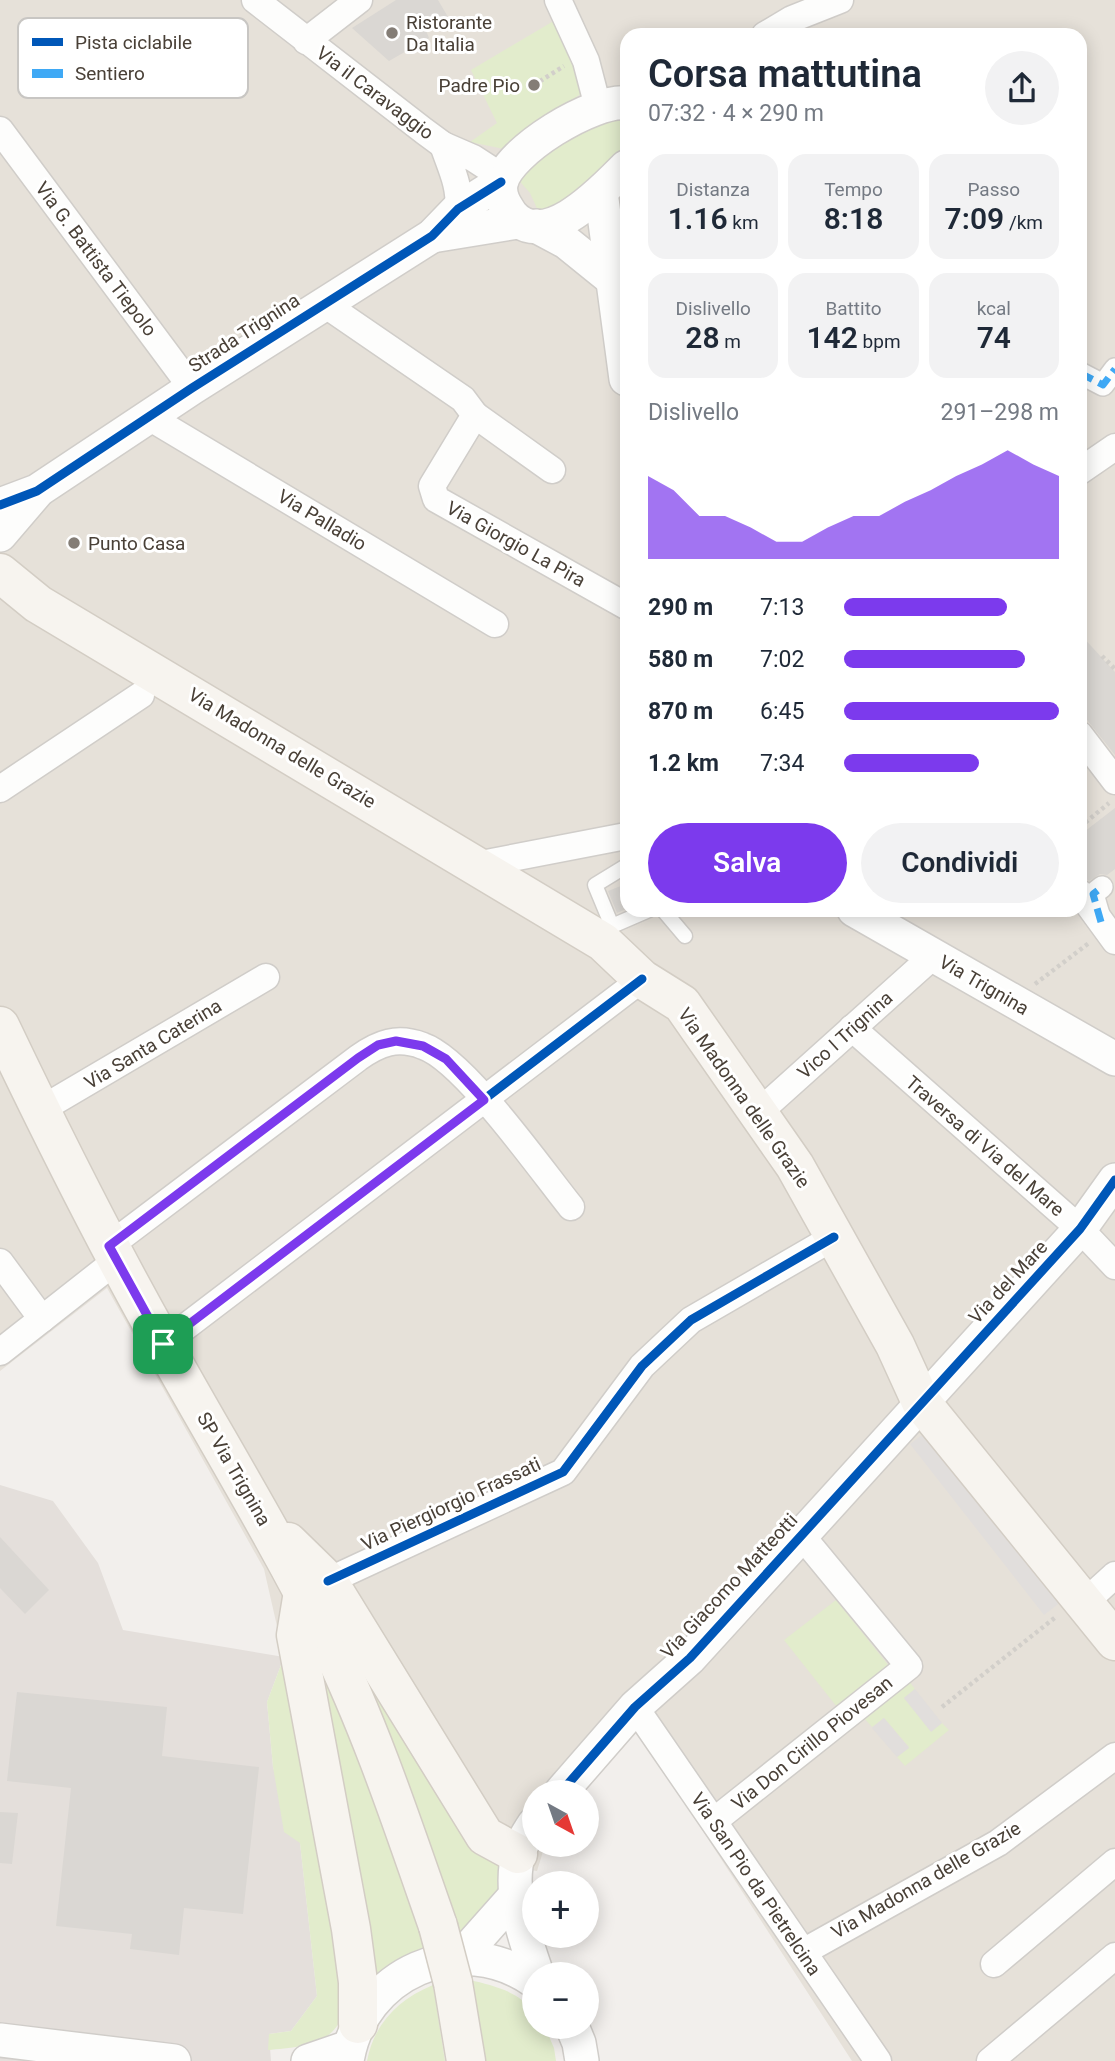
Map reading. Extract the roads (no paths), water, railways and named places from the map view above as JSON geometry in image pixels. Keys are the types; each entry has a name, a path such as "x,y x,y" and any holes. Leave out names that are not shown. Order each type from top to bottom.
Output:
{"main road":[{"name":"Via Madonna delle Grazie","path":"0,573 38,604 476,865 608,934 642,979 682,1004 794,1166 895,1346 921,1402 1115,1641"},
{"name":"Via Madonna delle Grazie","path":"0,591 38,604"},
{"name":"SP Via Trignina","path":"0,1026 113,1253 163,1344 264,1519 315,1587 328,1641 384,1769 456,1971"},
{"path":"315,1587 485,1836 522,1839"},
{"path":"315,1587 296,1635 351,1929 358,1982 351,2044"},
{"path":"456,1971 466,2061"}],"street":[{"name":"Via il Caravaggio","path":"255,0 443,145 507,175"},
{"name":"Via il Caravaggio","path":"306,41 359,0"},
{"path":"558,0 584,58 616,104"},
{"path":"773,28 794,10 840,0"},
{"name":"Strada Trignina","path":"0,505 37,491 323,303 432,236 458,209 507,175 535,144 569,120 616,104"},
{"name":"Via G. Battista Tiepolo","path":"0,130 192,388"},
{"name":"Via il Caravaggio","path":"443,145 456,179 458,209"},
{"name":"Strada Trignina","path":"432,236 560,221 574,215 620,173"},
{"path":"507,175 504,205 527,224 566,242 613,281"},
{"path":"601,192 620,333"},
{"path":"323,303 464,399 475,415 552,470"},
{"path":"1087,379 1103,386 1115,369"},
{"name":"Via Giorgio La Pira","path":"475,415 432,486 436,499 620,603"},
{"name":"Via Palladio","path":"149,417 495,624"},
{"path":"1087,466 1115,447"},
{"name":"Strada Trignina","path":"0,535 37,491"},
{"path":"0,789 141,695"},
{"path":"1087,746 1115,781"},
{"path":"476,865 620,837"},
{"path":"1091,890 1108,931"},
{"name":"Via Trignina","path":"866,917 1115,1059"},
{"name":"Vico I Trignina","path":"758,1113 933,956"},
{"name":"Via Santa Caterina","path":"40,1110 266,977"},
{"path":"163,1344 642,979"},
{"name":"Traversa di Via del Mare","path":"852,1028 1080,1229 1115,1266"},
{"path":"0,1352 42,1319 113,1253 378,1045 396,1041 423,1046 446,1059 484,1100 570,1207"},
{"name":"Via del Mare","path":"921,1402 1080,1229 1115,1180"},
{"name":"Via Piergiorgio Frassati","path":"315,1587 563,1472 642,1366 691,1320 834,1237"},
{"path":"0,1262 42,1319"},
{"name":"Via Giacomo Matteotti","path":"571,1780 635,1707 690,1658 921,1402"},
{"name":"Via Don Cirillo Piovesan","path":"714,1821 909,1666 801,1535"},
{"path":"1081,1601 1115,1575"},
{"name":"Via San Pio da Pietrelcina","path":"635,1707 878,2061"},
{"name":"Via Madonna delle Grazie","path":"803,1952 998,1843 1115,1756"},
{"path":"523,1857 515,1896 533,1962"},
{"path":"994,1964 1115,1862"},
{"path":"456,1971 515,1896"},
{"path":"990,2061 1115,1956"},
{"path":"456,1971 482,1960 503,1965 522,1975"},
{"path":"309,2061 351,2044 376,1998 400,1977 439,1961 456,1971"},
{"path":"577,2039 582,2061"},
{"path":"0,2040 174,2061"}],"lane":[{"path":"620,870 595,885 608,934 637,917"},
{"path":"669,917 685,936"}],"place":[{"name":"Ristorante Da Italia","path":"392,33"},
{"name":"Padre Pio","path":"534,85"},
{"name":"Punto Casa","path":"74,543"}]}
